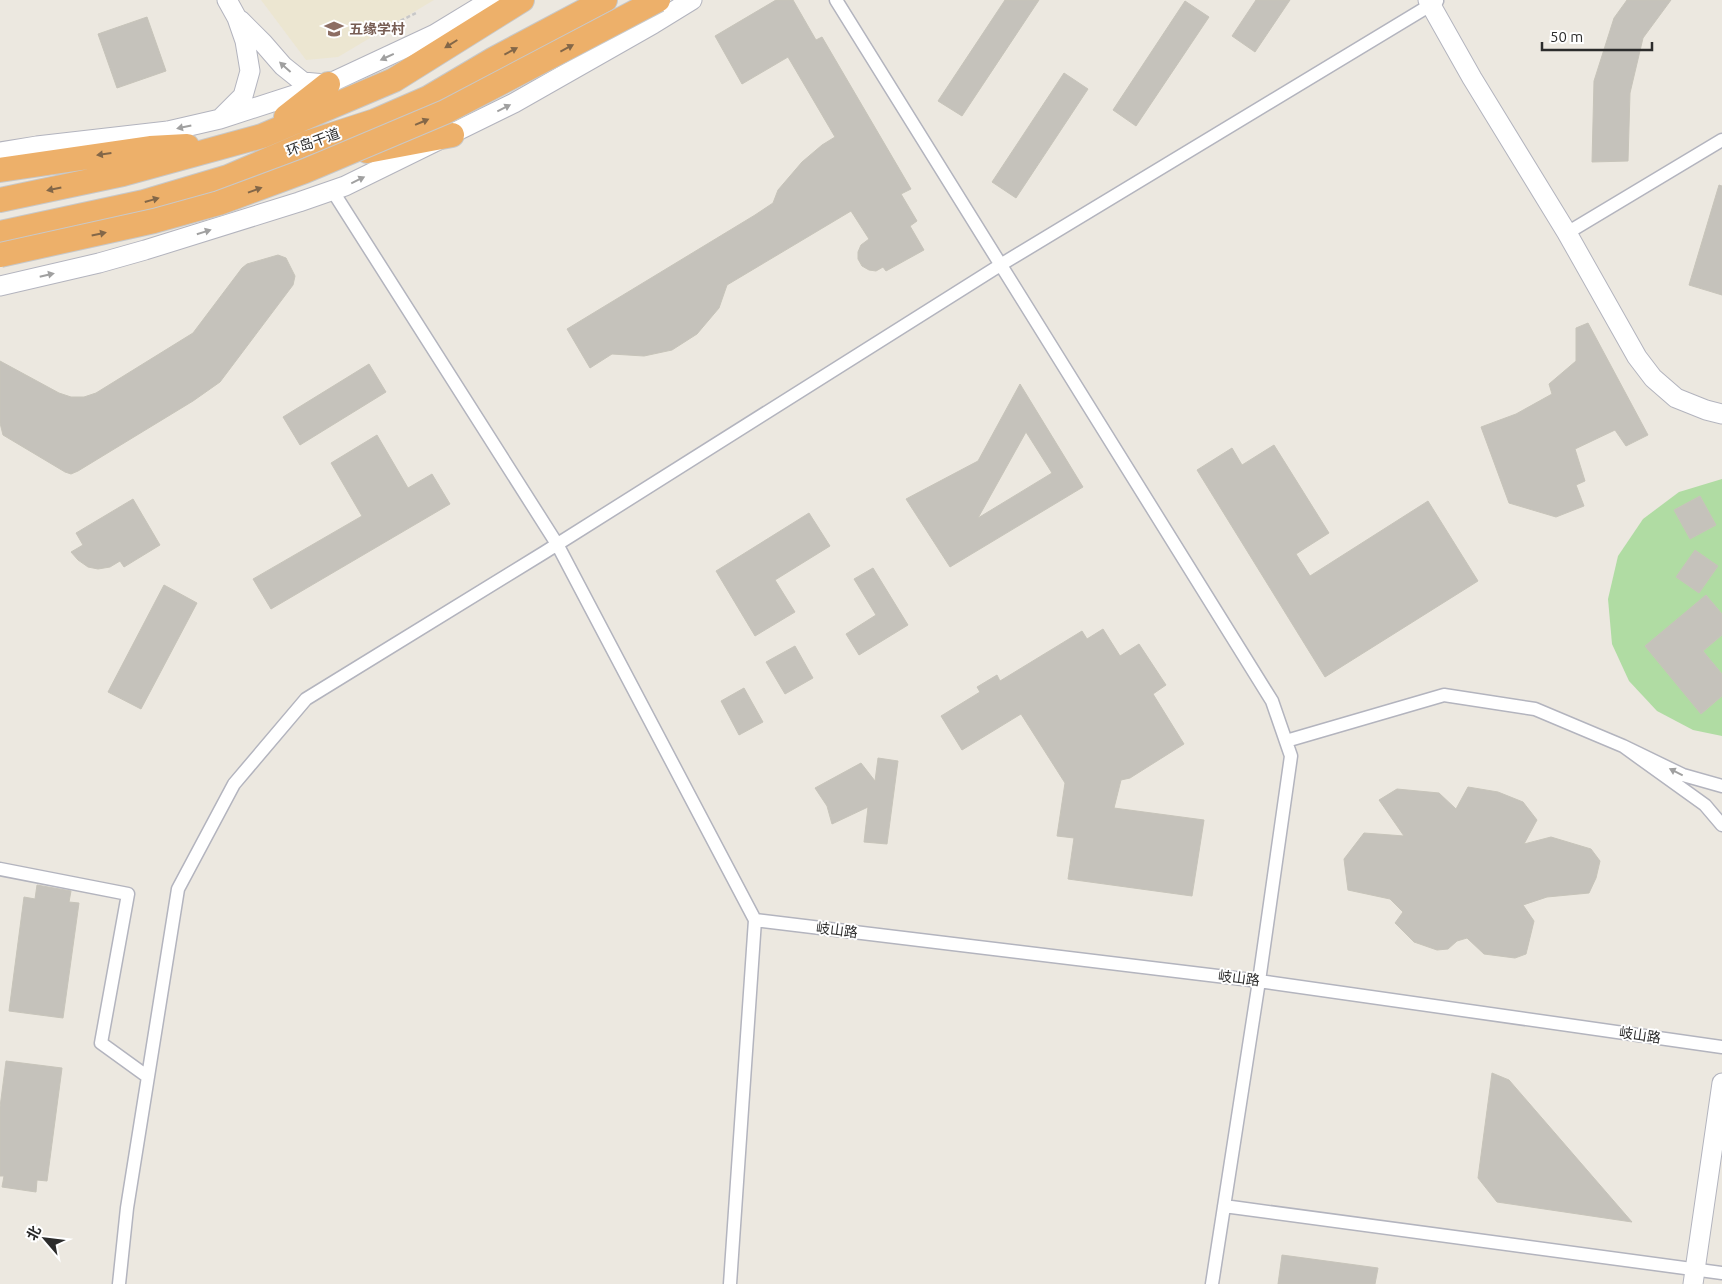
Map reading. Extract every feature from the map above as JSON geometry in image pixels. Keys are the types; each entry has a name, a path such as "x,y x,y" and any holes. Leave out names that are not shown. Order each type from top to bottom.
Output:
{"highway":[{"name":"环岛干道","path":"9,198 123,174 262,136 394,80 522,0"},
{"name":"环岛干道","path":"9,231 144,202 228,177 307,143 375,121 428,98 605,0"},
{"path":"0,255 154,221 219,203 305,171 445,112 658,0"},
{"path":"262,136 328,84"},
{"path":"228,177 452,134"},
{"path":"0,170 70,158 150,148 240,142"}],"main road":[{"path":"220,119 243,96 250,71 245,41 237,18 227,0"},
{"path":"0,152 168,131 220,119 328,84 435,34 491,0"},
{"path":"0,286 99,263 145,250 345,186 532,93 654,24 692,0"},
{"path":"1432,2 1472,78 1567,233 1637,357 1653,378 1676,398 1722,414"},
{"path":"237,18 283,66 303,82 328,84"},
{"path":"1694,1277 1722,1084"}],"street":[{"path":"836,0 1002,264 1272,701 1292,756 1212,1284"},
{"path":"120,1284 127,1208 178,889 234,784 306,698 556,544 1002,264 1432,2"},
{"path":"1567,233 1722,140"},
{"path":"332,190 556,544 754,920 730,1284"},
{"path":"1286,741 1444,695 1535,709 1623,746 1683,775 1722,786"},
{"path":"1623,746 1705,805 1722,825"},
{"path":"0,870 128,894 101,1044 148,1077"},
{"name":"岐山路","path":"754,920 1259,981 1722,1047"},
{"path":"1224,1206 1694,1277 1722,1273"}],"path":[{"path":"404,49 392,26 416,13"}],"shaded area":[{"name":"五缘学村","path":"261,0 434,0 338,57 306,60"}],"green space":[{"path":"1722,479 1722,736 1693,730 1657,711 1629,681 1612,644 1608,599 1618,556 1643,519 1679,492"}],"building":[{"path":"776,0 793,0 816,40 822,37 911,189 901,194 917,221 910,226 924,250 886,271 883,267 876,271 869,270 862,266 858,259 858,252 861,245 869,239 851,211 727,285 719,308 697,334 672,350 644,356 612,354 590,368 567,329 773,203 778,190 802,162 835,137 788,57 742,84 715,36"},
{"path":"1005,0 1039,0 962,116 938,101"},
{"path":"1256,0 1290,0 1255,52 1232,36"},
{"path":"1627,0 1671,0 1643,38 1630,93 1628,161 1592,162 1594,81 1614,18"},
{"path":"1185,1 1209,17 1136,126 1113,110"},
{"path":"147,17 166,71 117,88 98,34"},
{"path":"1064,73 1088,89 1016,198 992,182"},
{"path":"1719,185 1722,186 1722,295 1689,285"},
{"path":"278,255 286,258 295,276 293,285 220,382 193,401 71,474 3,435 0,423 0,361 59,393 71,397 84,397 96,393 193,333 247,264"},
{"path":"1588,323 1648,435 1626,446 1615,430 1575,449 1585,481 1576,485 1584,506 1556,517 1509,503 1481,427 1516,414 1552,394 1549,384 1576,361 1576,328"},
{"path":"369,364 386,392 300,445 283,417"},
{"path":"1020,384 1083,487 950,567 906,499 978,461","holes":["1026,432 1052,473 978,518"]},
{"path":"377,435 408,488 432,474 450,504 271,609 253,579 362,516 331,463"},
{"path":"1274,445 1329,533 1296,554 1310,576 1428,501 1478,581 1325,677 1197,470 1232,448 1242,465"},
{"path":"1700,496 1716,525 1690,539 1674,510"},
{"path":"133,499 160,545 124,567 120,561 110,567 98,569 88,567 78,560 71,552 83,545 76,533"},
{"path":"809,513 830,546 775,580 795,612 755,636 716,571"},
{"path":"1695,550 1718,566 1699,593 1676,577"},
{"path":"873,568 908,625 859,655 846,634 876,615 854,579"},
{"path":"164,585 197,603 141,709 108,692"},
{"path":"1706,595 1722,614 1722,635 1703,651 1722,674 1722,696 1701,714 1645,646"},
{"path":"1103,629 1120,656 1139,644 1166,685 1153,694 1184,744 1130,778 1121,780 1114,808 1204,820 1192,896 1068,879 1074,838 1057,836 1065,783 1021,714 962,750 941,716 980,692 977,687 997,675 1000,681 1082,631 1087,639"},
{"path":"795,646 813,678 785,694 766,662"},
{"path":"744,688 763,722 739,735 721,701"},
{"path":"878,758 898,761 887,844 864,842 868,807 832,824 827,806 815,788 861,763 875,781"},
{"path":"1468,787 1498,792 1523,802 1537,820 1524,844 1551,837 1591,849 1600,861 1596,878 1589,893 1547,897 1523,905 1534,921 1526,954 1515,958 1484,954 1467,938 1457,941 1448,949 1437,950 1414,942 1395,923 1403,912 1390,899 1348,890 1344,859 1364,833 1404,836 1379,800 1397,789 1439,793 1456,809"},
{"path":"37,885 71,891 69,902 79,903 63,1018 9,1011 24,897 35,899"},
{"path":"6,1061 62,1068 47,1181 37,1180 36,1192 2,1187 4,1176 0,1176 0,1107"},
{"path":"1492,1073 1509,1080 1632,1222 1497,1202 1478,1178"},
{"path":"1282,1255 1378,1268 1375,1284 1278,1284"}],"place":[{"name":"五缘学村","path":"334,29"}]}
